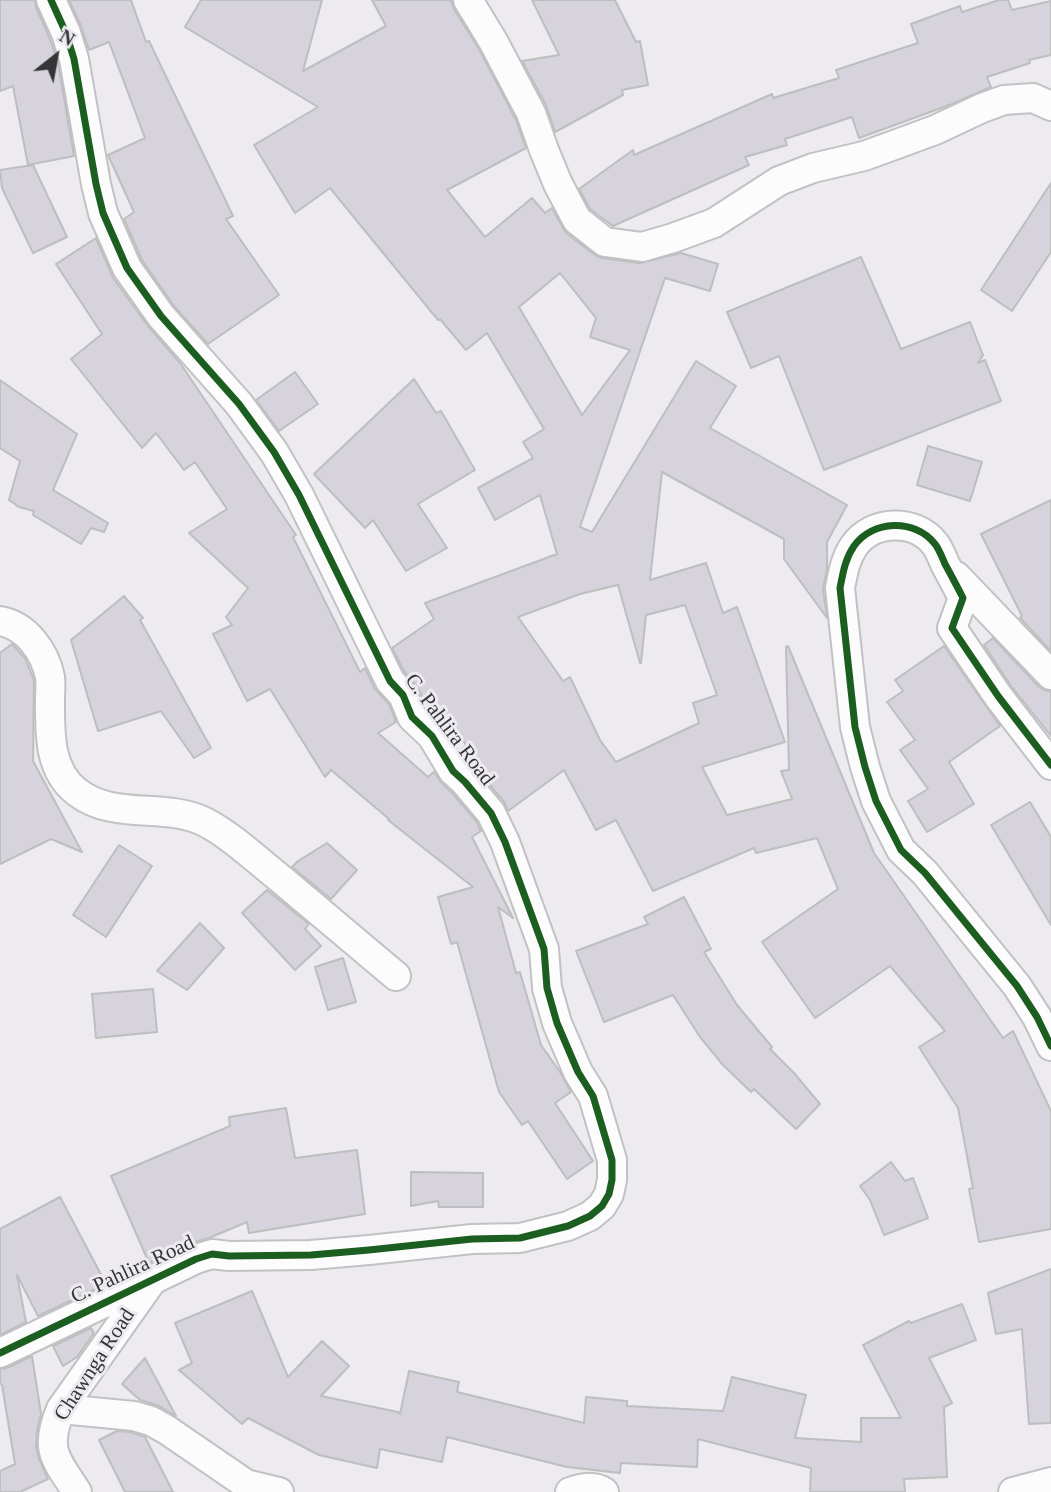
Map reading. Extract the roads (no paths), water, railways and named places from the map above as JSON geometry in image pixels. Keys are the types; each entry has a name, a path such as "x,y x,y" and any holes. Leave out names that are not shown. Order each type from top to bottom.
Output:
{"street":[{"name":"C. Pahlira Road","path":"0,1353 152,1279 212,1254 311,1255 472,1239 520,1238 568,1226 590,1216 602,1206 609,1194 612,1180 612,1160 593,1096 578,1072 557,1023 547,988 544,949 505,842 491,813 453,771 432,736 412,717 403,695 381,666 299,495 274,452 239,404 161,316 127,268 103,213 74,59 51,0"},
{"path":"468,0 531,113 548,162 577,220 605,243 642,247 673,238 714,223 779,181 813,168 863,156 897,144 1004,100 1033,98 1051,106"},
{"path":"1051,765 998,696 952,628 963,598 934,543 917,530 903,525 881,526 864,535 853,546 844,566 840,588 855,727 876,801 901,850 925,873 1017,986 1037,1017 1051,1046"},
{"path":"946,565 1051,675"},
{"path":"0,621 17,627 28,635 44,660 50,677 50,734 57,767 76,792 109,807 184,814 205,822 244,849 396,976"},
{"name":"Chawnga Road","path":"77,1492 56,1460 52,1445 53,1428 61,1409 152,1279"},
{"path":"61,1409 134,1416 151,1421 246,1484 279,1492"},
{"path":"1013,1492 1051,1482"},
{"path":"570,1492 596,1487 604,1492"}]}
